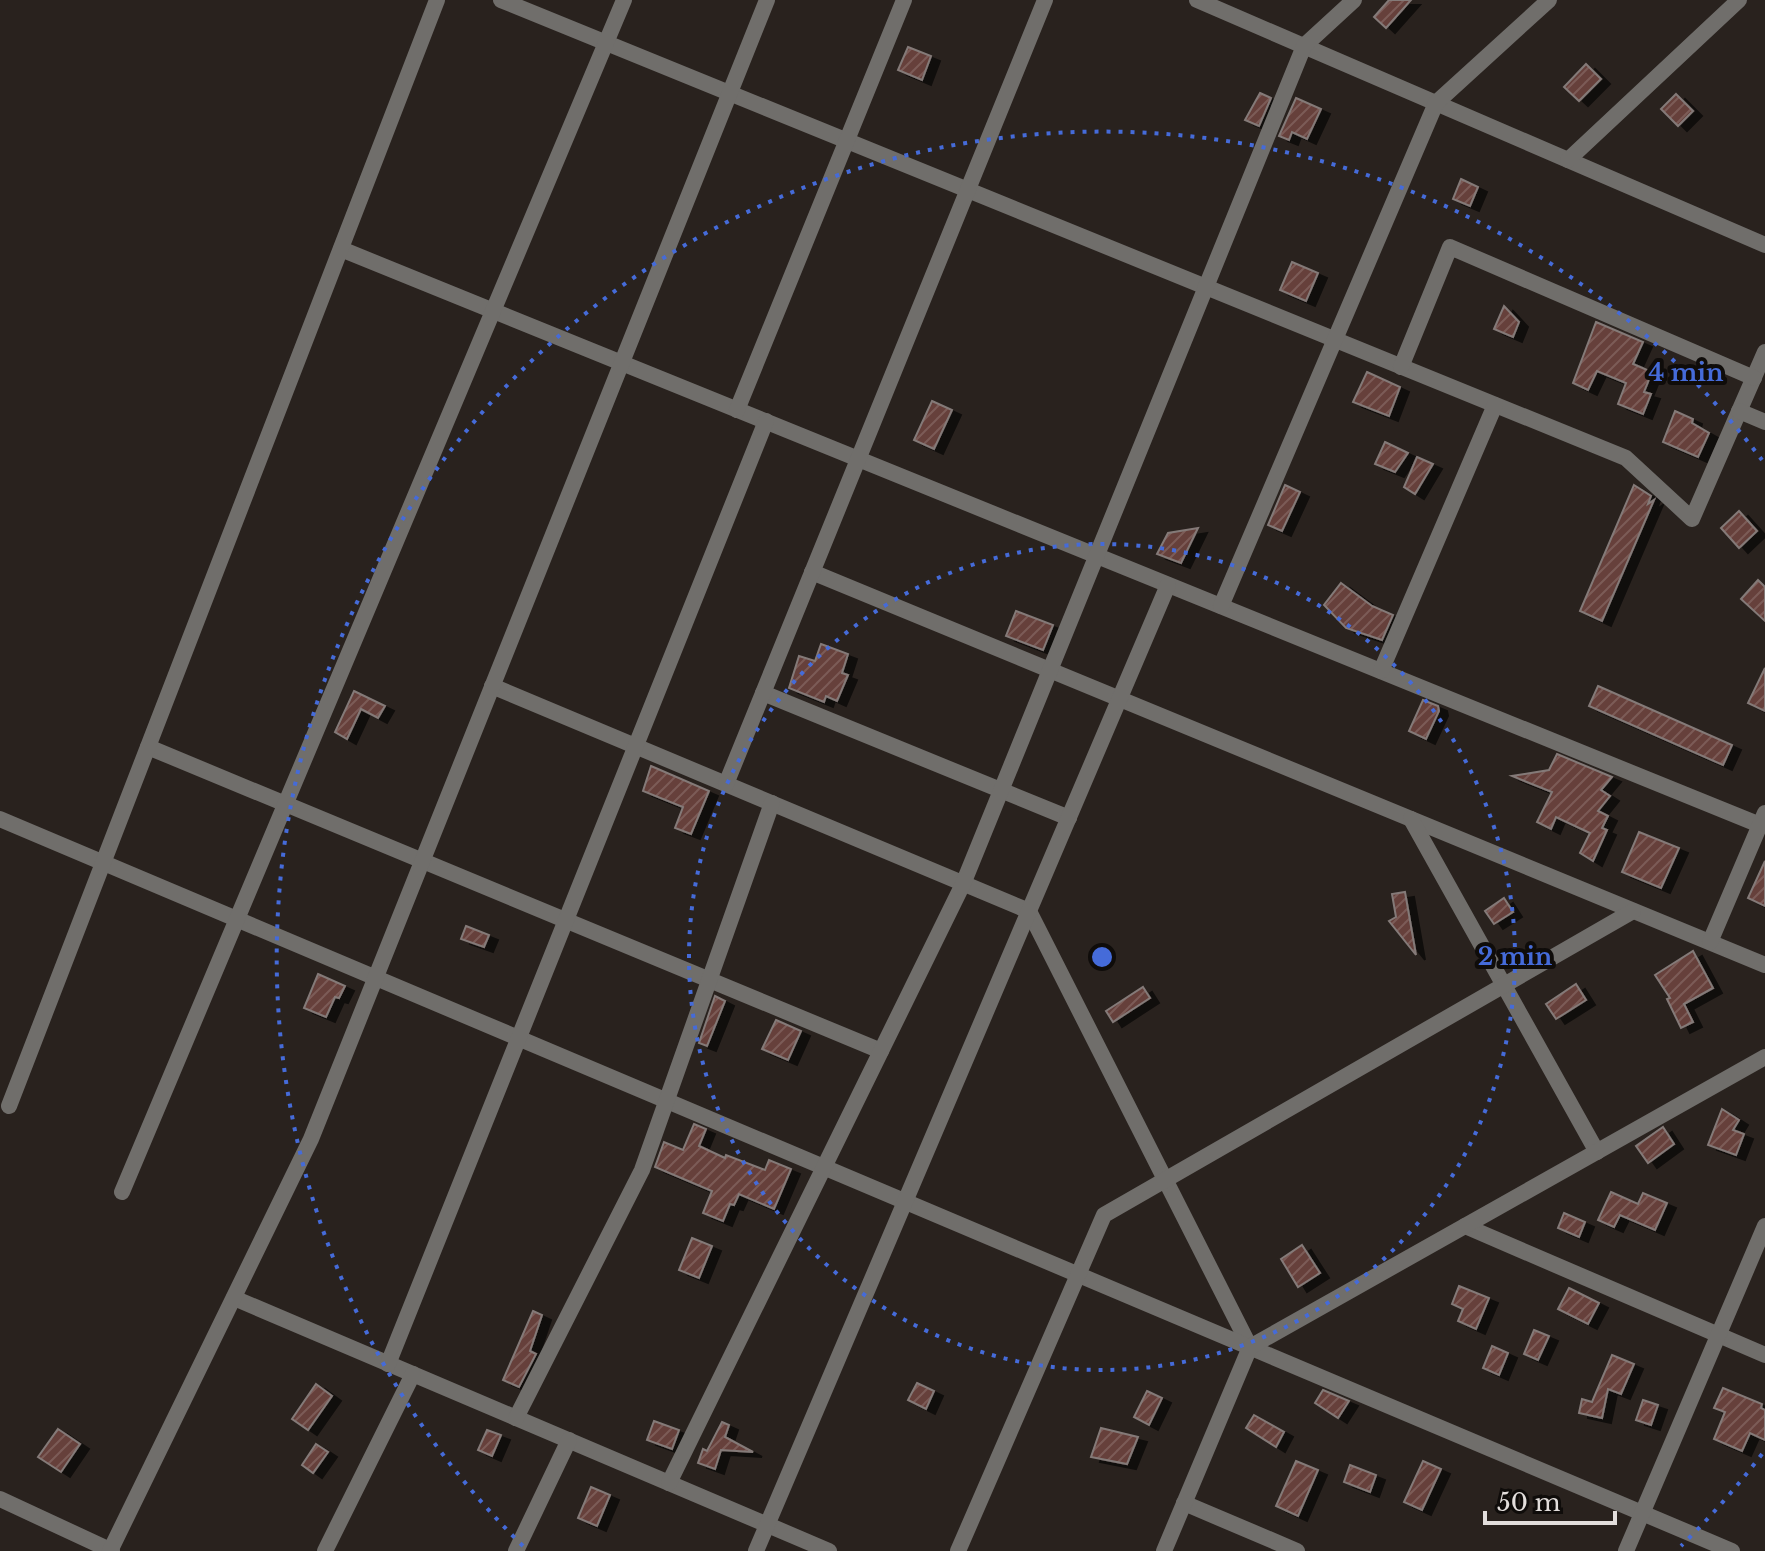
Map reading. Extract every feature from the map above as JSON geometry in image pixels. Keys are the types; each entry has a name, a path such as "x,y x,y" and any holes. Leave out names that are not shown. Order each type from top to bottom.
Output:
{"street":[{"path":"9,1106 437,0"},
{"path":"501,0 1626,458 1692,519 1765,352"},
{"path":"122,1192 624,0"},
{"path":"0,1499 111,1551 311,1139 767,0"},
{"path":"737,410 904,0"},
{"path":"726,784 1045,0"},
{"path":"1197,0 1765,245"},
{"path":"669,1483 963,884 1304,46 1354,0"},
{"path":"1221,606 1436,103 1549,0"},
{"path":"1568,160 1727,4"},
{"path":"1401,367 1450,247 1754,378"},
{"path":"341,249 1381,671 1763,819 1710,942"},
{"path":"1381,671 1495,405"},
{"path":"1739,411 1765,422"},
{"path":"388,1364 766,421"},
{"path":"812,572 1765,965"},
{"path":"756,1551 1168,585"},
{"path":"492,686 1029,911 1250,1347"},
{"path":"763,693 1069,818"},
{"path":"148,747 881,1051"},
{"path":"516,1418 642,1170 772,803"},
{"path":"0,819 1732,1551"},
{"path":"1411,819 1597,1152"},
{"path":"958,1551 1104,1215 1633,911"},
{"path":"1164,1551 1250,1347 1765,1057"},
{"path":"1465,1226 1765,1355"},
{"path":"1626,1551 1765,1226"},
{"path":"234,1298 829,1551"},
{"path":"325,1551 413,1374"},
{"path":"516,1551 569,1440"},
{"path":"1184,1503 1297,1551"}],"building":[{"path":"1389,0 1411,0 1386,28 1374,17"},
{"path":"908,47 931,56 922,80 898,70"},
{"path":"1586,64 1601,79 1579,101 1564,87"},
{"path":"1260,93 1271,98 1259,126 1245,120"},
{"path":"1676,94 1693,111 1678,126 1661,109"},
{"path":"1296,98 1321,109 1307,139 1292,132 1289,140 1279,136"},
{"path":"1461,179 1478,187 1470,206 1453,199"},
{"path":"1292,262 1318,273 1306,301 1280,290"},
{"path":"1504,306 1519,322 1513,337 1494,329"},
{"path":"1596,322 1643,342 1633,364 1652,372 1644,392 1651,394 1643,414 1618,404 1626,383 1597,371 1588,390 1573,383"},
{"path":"1367,372 1400,387 1389,416 1353,402"},
{"path":"932,401 952,410 934,449 914,440"},
{"path":"1675,411 1693,419 1692,423 1709,433 1698,457 1663,442"},
{"path":"1385,442 1408,453 1395,472 1375,464"},
{"path":"1417,457 1433,464 1415,494 1404,487"},
{"path":"1285,485 1300,492 1282,531 1268,525"},
{"path":"1634,485 1651,496 1648,504 1654,500 1602,621 1580,611"},
{"path":"1739,511 1757,531 1739,548 1721,528"},
{"path":"1198,528 1181,563 1157,554 1168,533"},
{"path":"1758,580 1765,587 1765,621 1741,599"},
{"path":"1341,583 1372,606 1393,615 1382,640 1346,628 1324,605"},
{"path":"1016,611 1053,625 1043,650 1006,636"},
{"path":"821,644 848,654 842,673 848,675 837,701 826,696 824,702 789,688 799,656 815,661"},
{"path":"1765,668 1765,711 1748,703"},
{"path":"1598,686 1732,745 1723,765 1589,706"},
{"path":"354,691 385,706 378,718 361,709 347,739 335,732"},
{"path":"1423,700 1438,706 1439,711 1426,739 1409,731"},
{"path":"1557,754 1612,777 1601,790 1610,796 1598,811 1608,816 1602,828 1607,830 1593,861 1580,853 1590,833 1556,817 1551,829 1537,822 1552,792 1512,776 1549,770"},
{"path":"651,766 709,791 691,834 675,828 683,807 643,791"},
{"path":"1639,832 1679,848 1661,888 1622,872"},
{"path":"1765,861 1765,906 1748,898"},
{"path":"1405,892 1416,955 1389,921 1396,917 1392,894"},
{"path":"1504,898 1513,912 1494,924 1485,911"},
{"path":"466,926 489,935 484,947 461,939"},
{"path":"1693,951 1713,988 1684,1004 1693,1022 1681,1028 1667,999 1670,998 1655,975"},
{"path":"318,974 345,986 339,998 335,997 326,1017 304,1008"},
{"path":"1576,984 1586,1000 1556,1019 1546,1004"},
{"path":"1143,987 1150,998 1113,1022 1106,1011"},
{"path":"715,996 725,1001 707,1046 699,1043"},
{"path":"776,1020 801,1031 788,1060 762,1049"},
{"path":"1722,1109 1739,1120 1733,1130 1744,1134 1736,1155 1708,1145"},
{"path":"694,1124 706,1129 699,1146 765,1170 769,1160 791,1169 774,1209 739,1194 734,1205 730,1204 723,1221 703,1213 712,1191 655,1167 664,1142 683,1150"},
{"path":"1663,1127 1674,1144 1648,1163 1636,1146"},
{"path":"1611,1192 1638,1204 1643,1193 1667,1203 1655,1230 1620,1215 1614,1227 1598,1220"},
{"path":"1564,1213 1585,1222 1579,1237 1558,1228"},
{"path":"692,1238 712,1246 699,1278 679,1270"},
{"path":"1302,1245 1320,1273 1298,1287 1281,1259"},
{"path":"1459,1286 1489,1298 1476,1329 1458,1321 1463,1309 1452,1304"},
{"path":"1569,1288 1599,1303 1588,1324 1558,1309"},
{"path":"533,1311 542,1315 530,1351 536,1354 519,1387 503,1380"},
{"path":"1534,1330 1549,1336 1538,1360 1524,1354"},
{"path":"1492,1346 1508,1353 1499,1375 1483,1368"},
{"path":"1612,1355 1634,1364 1621,1394 1608,1389 1602,1418 1579,1413 1582,1399 1592,1402"},
{"path":"917,1383 934,1391 926,1409 908,1400"},
{"path":"316,1384 332,1396 308,1430 292,1419"},
{"path":"1723,1388 1762,1404 1761,1408 1765,1410 1765,1440 1750,1433 1742,1451 1714,1439 1725,1412 1714,1408"},
{"path":"1323,1390 1349,1401 1338,1418 1315,1403"},
{"path":"1147,1391 1162,1398 1149,1425 1134,1417"},
{"path":"1643,1400 1658,1405 1651,1425 1636,1420"},
{"path":"1254,1415 1284,1432 1276,1447 1246,1428"},
{"path":"654,1421 679,1430 672,1449 647,1440"},
{"path":"722,1422 729,1425 725,1437 753,1452 721,1450 715,1469 698,1463 703,1449 707,1451"},
{"path":"1101,1428 1138,1437 1127,1464 1091,1457"},
{"path":"58,1429 80,1444 61,1472 38,1457"},
{"path":"487,1430 501,1435 492,1456 478,1450"},
{"path":"316,1444 328,1452 313,1473 302,1465"},
{"path":"1296,1461 1318,1470 1298,1516 1276,1506"},
{"path":"1423,1461 1441,1469 1422,1510 1404,1502"},
{"path":"1350,1465 1376,1475 1370,1492 1344,1482"},
{"path":"591,1487 610,1495 597,1526 578,1518"}]}
